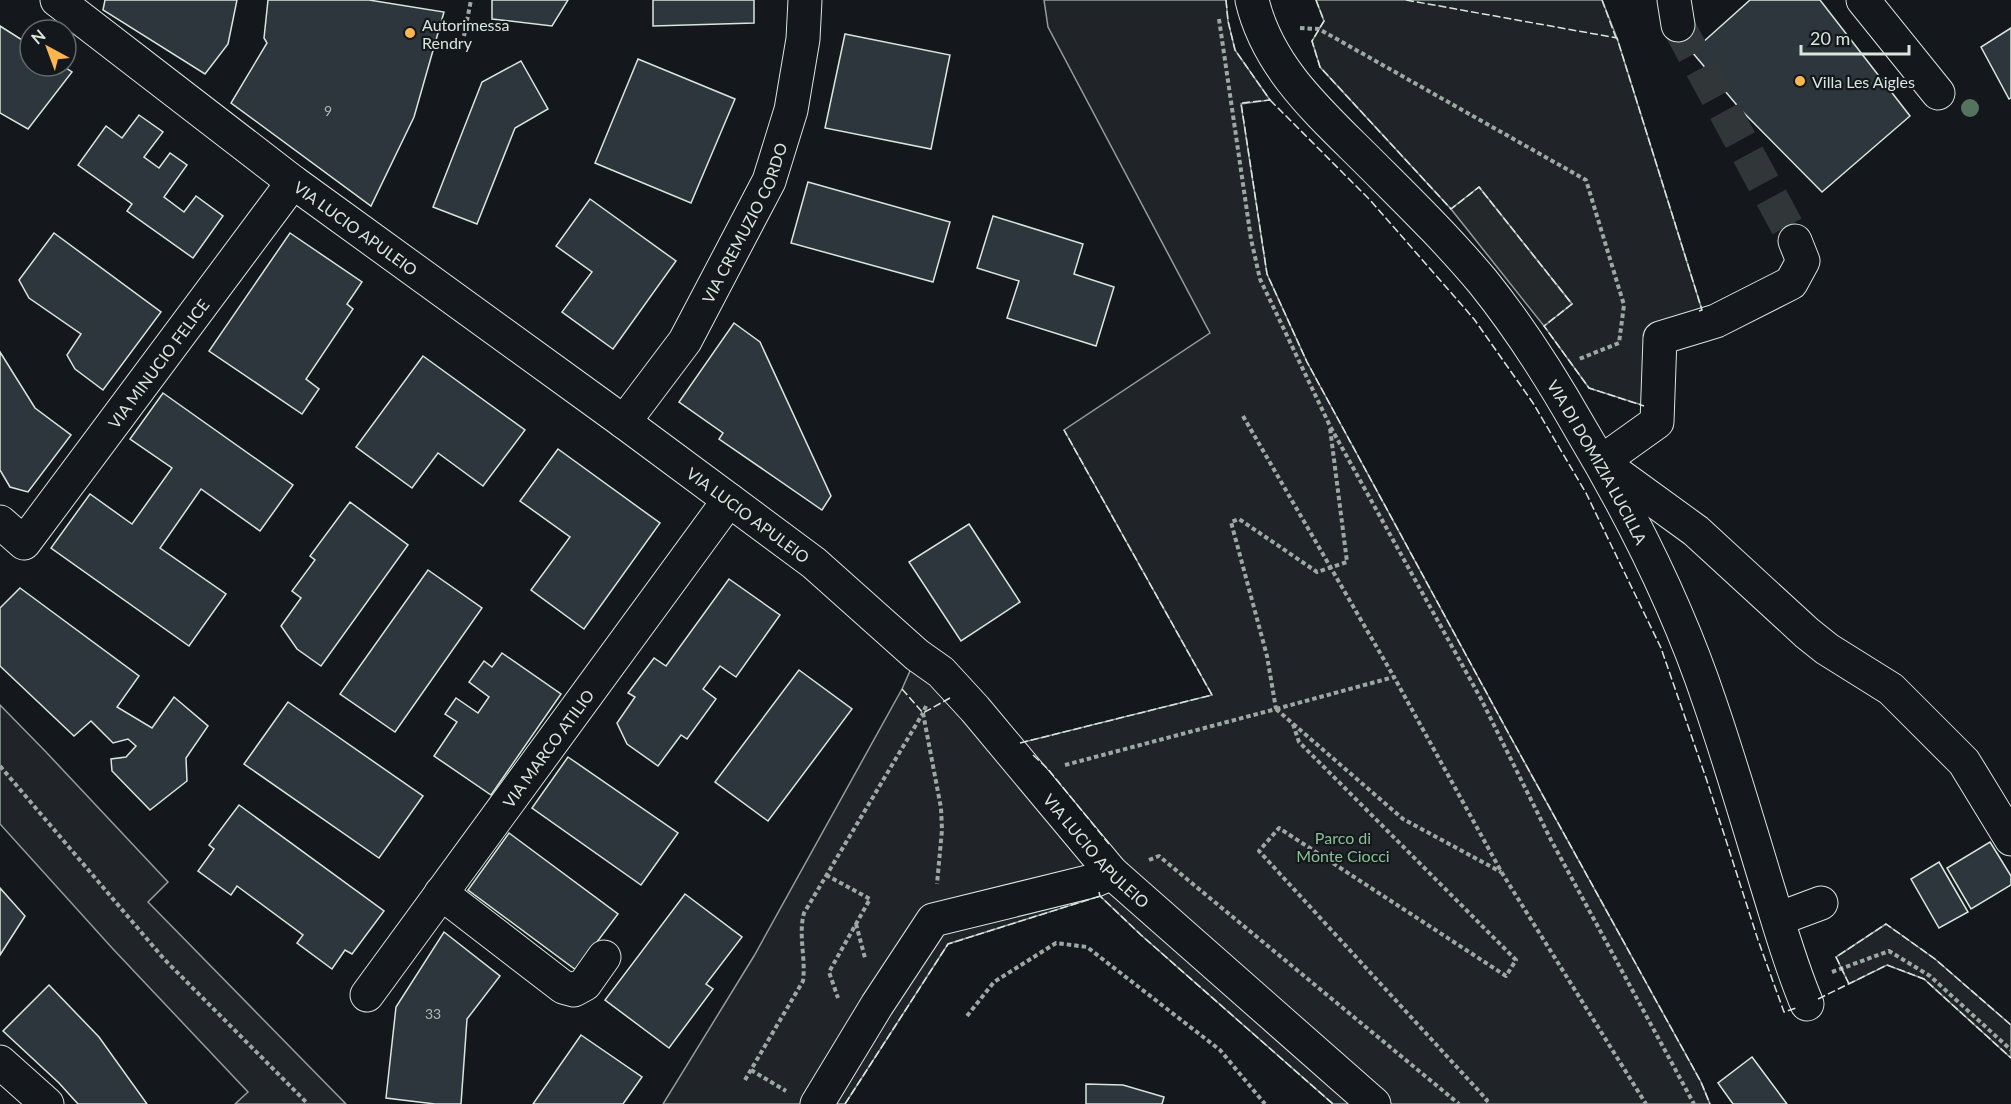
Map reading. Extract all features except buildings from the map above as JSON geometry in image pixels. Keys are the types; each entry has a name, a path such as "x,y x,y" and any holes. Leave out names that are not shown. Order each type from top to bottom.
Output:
{"street":[{"name":"VIA LUCIO APULEIO","path":"57,0 293,182 814,563 929,664 975,709 1112,873 1374,1104"},
{"name":"VIA CREMUZIO CORDO","path":"624,422 685,341 769,182 791,110 803,39 805,0"},
{"path":"1878,5 1938,93"},
{"name":"VIA DI DOMIZIA LUCILLA","path":"1256,14 1277,62 1289,79 1463,259 1509,316 1548,372 1601,462 1658,573 1698,670 1803,994"},
{"name":"VIA MINUCIO FELICE","path":"0,522 24,543 293,182"},
{"path":"1795,242 1803,261 1791,283 1716,321 1660,338 1657,422 1601,462 1696,531 1781,611 1820,644 1891,689 1964,762 2011,839"},
{"name":"VIA MARCO ATILIO","path":"367,995 729,500"},
{"path":"804,1099 877,1005 933,920 1096,880 1112,873"},
{"path":"441,893 563,987 574,990 585,984 604,957"},
{"path":"1778,919 1821,903"},
{"path":"0,1062 47,1104"}],"path":[{"path":"464,36 471,0"},
{"path":"1218,11 1251,239 1260,279 1330,426 1481,699 1551,840 1694,1104"},
{"path":"1256,14 1319,29 1586,180 1624,305 1619,343 1548,372"},
{"path":"1243,416 1394,677 1502,873 1646,1104"},
{"path":"1330,426 1347,562 1317,572 1239,519 1231,522 1267,656 1276,709 1402,819 1502,873"},
{"path":"929,664 923,713 941,808 942,830 933,920"},
{"path":"1031,778 1048,769 1394,677"},
{"path":"745,1080 803,981 805,965 800,928 804,913 923,713"},
{"path":"1293,724 1299,742 1516,960 1506,976 1279,828 1259,851 1486,1100 1483,1104"},
{"path":"0,766 164,958 308,1104"},
{"path":"1112,873 1159,856 1459,1104"},
{"path":"826,875 870,899 829,972 841,1006"},
{"path":"967,1016 994,982 1056,943 1087,947 1220,1050 1265,1104"},
{"path":"1803,994 1889,951 1929,976 2011,1050"},
{"path":"752,1070 804,1099"}],"green space":[{"name":"Parco di Monte Ciocci","path":"1044,0 1226,0 1235,50 1270,100 1241,104 1267,274 1307,362 1701,1082 1710,1104 1333,1104 1100,896 948,944 845,1104 663,1104 754,956 902,689 917,655 1020,743 1212,695 1064,430 1210,333 1048,27"},
{"path":"1316,0 1602,0 1617,38 1702,310 1647,329 1645,406 1589,388 1544,326 1572,304 1479,187 1451,209 1320,67 1312,41 1324,21"},
{"path":"0,705 168,882 148,902 346,1104 235,1104 248,1092 113,949 0,824"},
{"path":"1886,924 1935,959 2011,1025 2011,1058 1924,979 1887,965 1849,984 1836,957"}],"shaded area":[{"path":"1479,187 1572,304 1544,326 1451,209"}],"tunnel":[{"path":"1678,25 1795,241"}],"fence":[{"path":"1226,0 1235,50 1270,100 1241,103 1267,274 1307,362 1701,1082 1710,1104"},
{"path":"1316,0 1324,21 1312,41 1320,67 1451,209 1479,187 1572,304 1544,326 1589,388 1644,406"},
{"path":"1406,0 1617,38 1702,310 1699,311"},
{"path":"1602,0 1616,38"},
{"path":"1270,100 1370,200 1474,319 1533,403 1586,493 1661,648 1784,1012 1796,1008"},
{"path":"1020,743 1212,695 1064,430"},
{"path":"902,689 923,713 950,698"},
{"path":"1033,755 1048,769 1109,844"},
{"path":"1099,892 1100,896 1141,935 1333,1104"},
{"path":"845,1104 948,944 1100,896"},
{"path":"1849,984 1836,957 1886,924 1935,959 2011,1025"},
{"path":"1818,999 1887,965 1924,979 2011,1058"}],"place":[{"name":"Autorimessa Rendry","path":"410,33"},
{"name":"Villa Les Aigles","path":"1800,81"}]}
